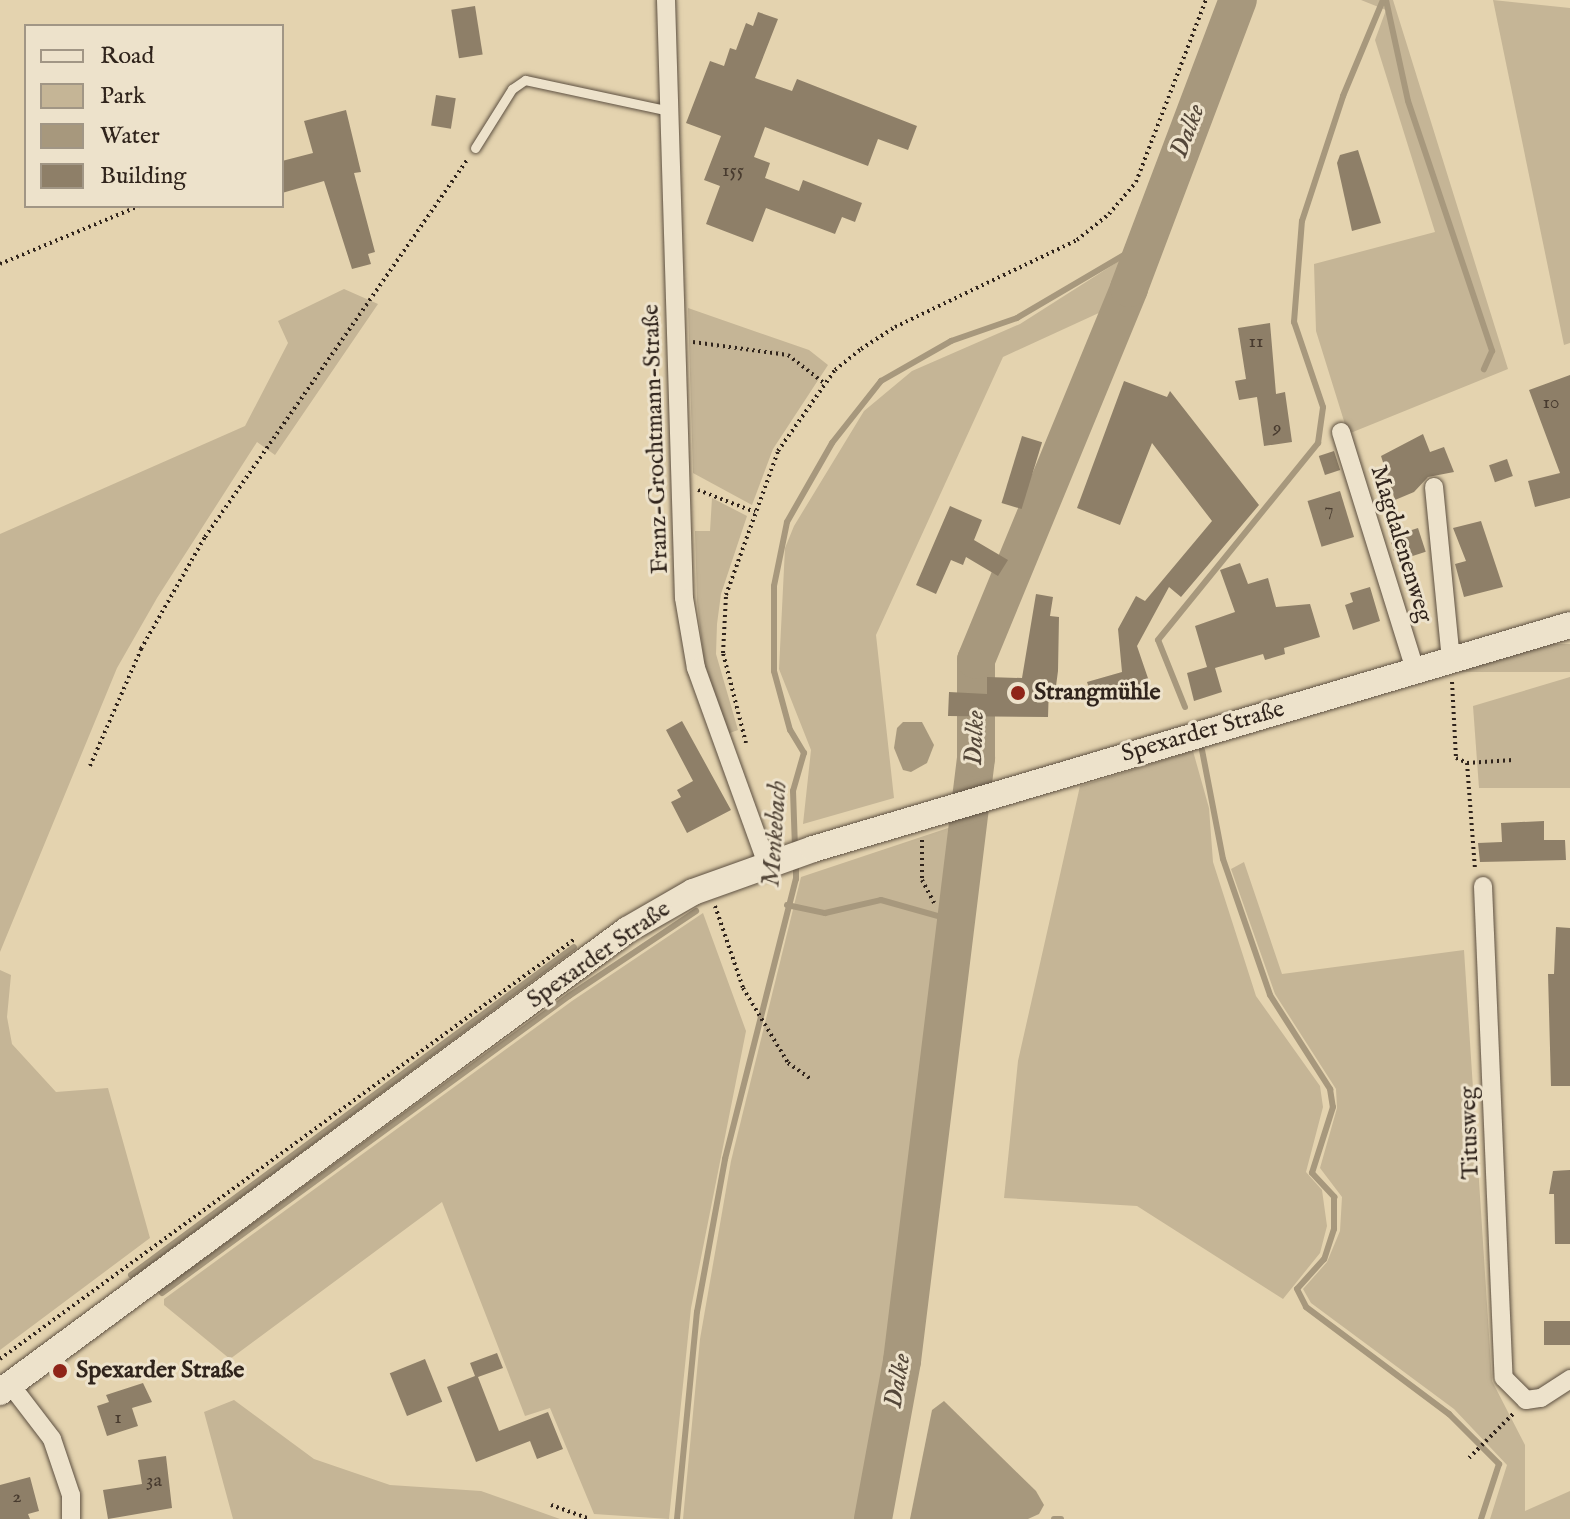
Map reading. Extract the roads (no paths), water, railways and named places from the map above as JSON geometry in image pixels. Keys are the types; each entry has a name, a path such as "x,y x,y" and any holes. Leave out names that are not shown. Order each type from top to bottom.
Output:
{"main road":[{"name":"Spexarder Straße","path":"5,1388 627,930 708,885 813,849 1570,625"}],"street":[{"name":"Franz-Grochtmann-Straße","path":"666,0 684,598 696,668 772,862"},
{"name":"Magdalenenweg","path":"1341,432 1415,670"},
{"path":"1434,487 1451,660"},
{"name":"Titusweg","path":"1483,886 1504,1378 1526,1400 1541,1398 1570,1379"},
{"path":"5,1388 52,1439 71,1495 71,1519"}],"lane":[{"path":"475,148 512,89 525,80 670,111"}],"water":[{"path":"903,722 922,722 934,745 927,763 911,772 903,770 894,748 897,728"},
{"path":"944,1401 1036,1491 1044,1505 1039,1514 1028,1519 910,1519 932,1410"}],"waterway":[{"name":"Dalke","path":"873,1519 902,1361 976,758 976,660 1129,288 1238,0"},
{"path":"1185,707 1158,640 1318,443 1323,407 1294,322 1302,221 1343,96 1383,0"},
{"path":"1386,0 1408,101 1492,351 1484,369"},
{"name":"Menkebach","path":"795,848 793,791 804,753 790,730 774,671 774,586 787,522 832,443 881,381 951,341 1017,318 1146,242"},
{"path":"1202,750 1223,859 1270,995 1330,1089 1333,1107 1312,1173 1334,1197 1334,1229 1324,1259 1297,1289 1306,1307 1449,1414 1499,1464 1481,1519"},
{"name":"Menkebach","path":"677,1519 697,1312 725,1159 796,879 796,863"},
{"path":"787,905 825,913 881,900 955,921"},
{"path":"162,1293 569,996 696,911"},
{"path":"131,1275 574,947"},
{"path":"1054,1519 1061,1519"}],"place":[{"name":"Strangmühle","path":"1018,693"},
{"name":"Spexarder Straße","path":"60,1371"}]}
